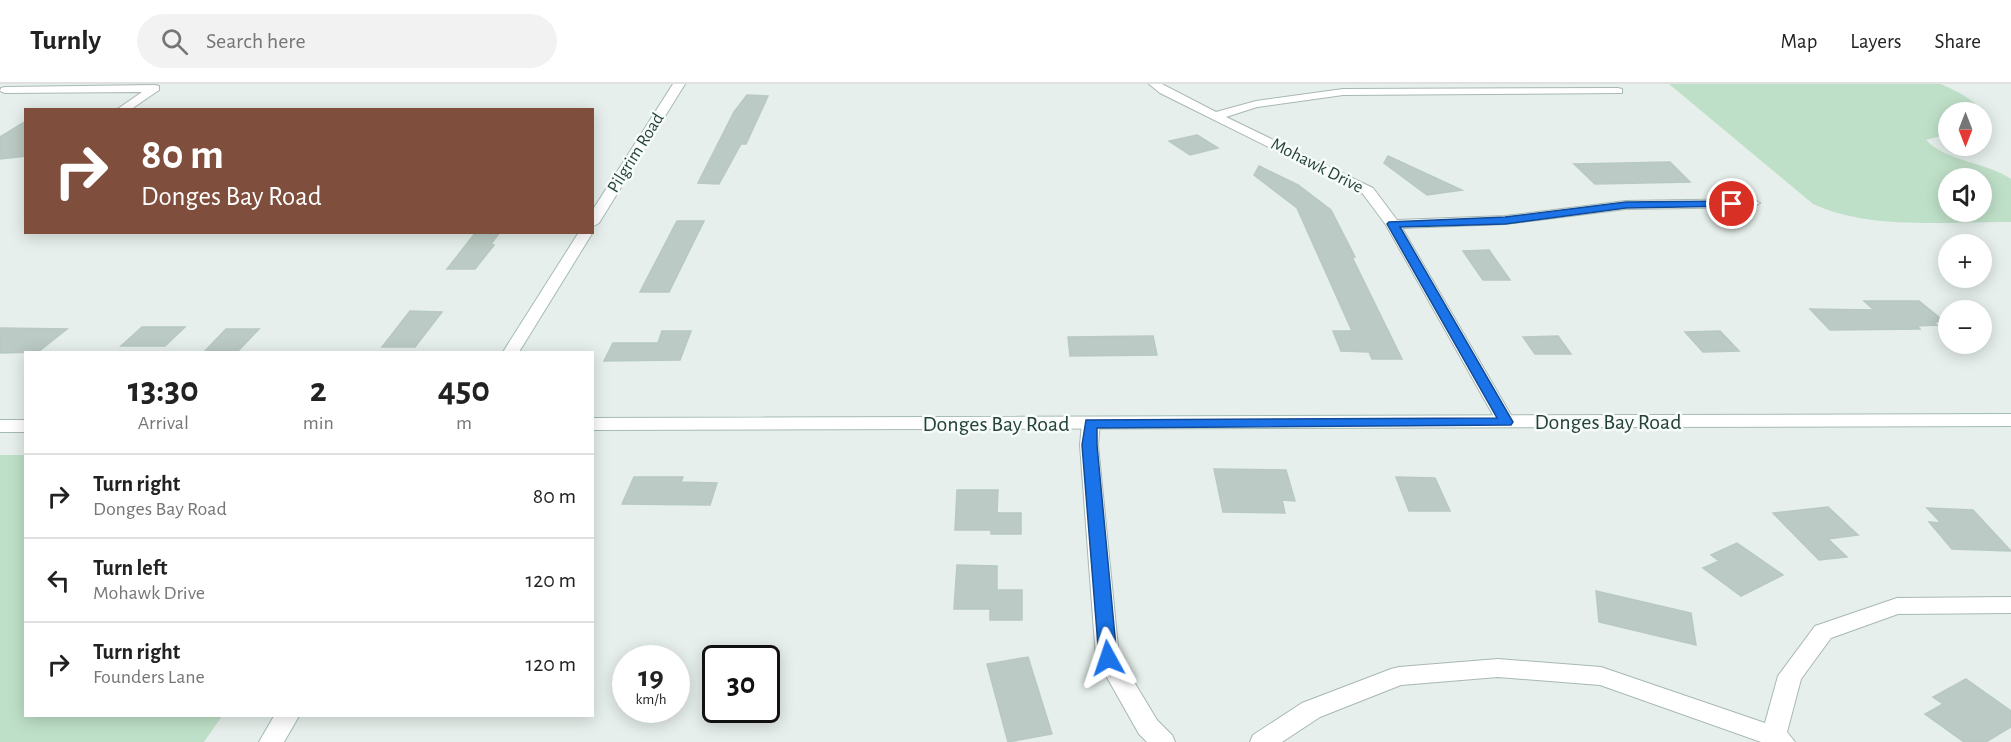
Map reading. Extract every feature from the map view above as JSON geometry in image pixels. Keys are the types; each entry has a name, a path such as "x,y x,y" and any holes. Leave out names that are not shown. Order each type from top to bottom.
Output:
{"street":[{"name":"Pilgrim Road","path":"594,220 679,84"},
{"name":"Mohawk Drive","path":"1155,84 1164,91 1368,191 1392,224 1506,422"},
{"path":"6,89 158,86"},
{"path":"124,108 158,86"},
{"path":"1216,116 1256,104 1343,92 1618,91"},
{"path":"1392,224 1505,220 1626,205 1753,203"},
{"path":"512,351 585,234"},
{"name":"Donges Bay Road","path":"594,424 2011,420"},
{"path":"1090,423 1089,445 1108,658 1148,727 1163,742"},
{"path":"0,426 24,426"},
{"path":"1262,742 1311,710 1399,676 1498,668 1601,676 1779,739 1790,676 1824,632 1898,606 2011,604"},
{"path":"271,742 286,717"}],"green space":[{"path":"1669,84 1941,84 1974,102 1938,102 1938,137 1926,140 1938,149 1938,156 1952,156 1987,168 1938,168 1938,222 1992,222 1992,170 2011,179 2011,222 1910,223 1860,218 1813,204"},
{"path":"0,455 24,455 24,717 221,717 204,742 0,742"}],"building":[{"path":"747,95 768,96 746,144 741,144 719,184 698,183 734,112"},
{"path":"24,122 24,156 0,159 0,137"},
{"path":"1197,135 1218,148 1190,155 1169,141"},
{"path":"1388,156 1462,190 1427,195 1384,163"},
{"path":"1670,162 1690,182 1595,184 1574,164"},
{"path":"1259,166 1298,185 1331,210 1402,359 1372,359 1369,352 1341,351 1333,331 1352,331 1297,208 1254,175"},
{"path":"677,221 704,221 669,292 640,292"},
{"path":"474,234 498,234 491,244 494,245 475,269 447,269"},
{"path":"1489,250 1510,280 1483,280 1463,251"},
{"path":"1864,301 1919,301 1938,316 1938,322 1933,322 1937,325 1917,326 1920,329 1830,330 1810,309 1874,310"},
{"path":"410,311 442,312 415,347 382,347"},
{"path":"142,327 185,327 165,346 121,346"},
{"path":"0,328 67,329 39,351 0,353"},
{"path":"226,329 259,329 238,351 205,351"},
{"path":"662,331 691,331 680,360 604,361 613,343 658,343"},
{"path":"1720,331 1739,351 1703,352 1685,332"},
{"path":"1153,336 1157,355 1070,356 1068,337"},
{"path":"1558,336 1571,354 1535,354 1523,337"},
{"path":"1214,469 1286,470 1295,501 1282,500 1285,513 1223,512"},
{"path":"634,477 683,477 681,482 717,483 710,505 622,504"},
{"path":"1396,477 1435,478 1450,511 1409,511"},
{"path":"957,490 998,490 997,513 1021,513 1021,534 991,534 991,530 955,530"},
{"path":"1828,507 1858,535 1828,539 1847,557 1819,560 1773,513"},
{"path":"1927,508 1973,510 2011,551 1952,549 1929,522 1941,523"},
{"path":"1737,543 1783,575 1741,596 1703,568 1719,561 1711,555"},
{"path":"957,565 997,566 997,590 1022,590 1022,620 990,620 990,609 954,609"},
{"path":"1596,591 1691,613 1696,645 1599,622"},
{"path":"1028,657 1052,734 1008,742 987,664"},
{"path":"1966,679 2011,711 2011,727 1986,742 1964,742 1925,714 1943,704 1933,697"}],"route":[{"path":"1108,658 1089,445 1090,423 1506,422 1392,224 1505,220 1626,205 1732,204"}]}
